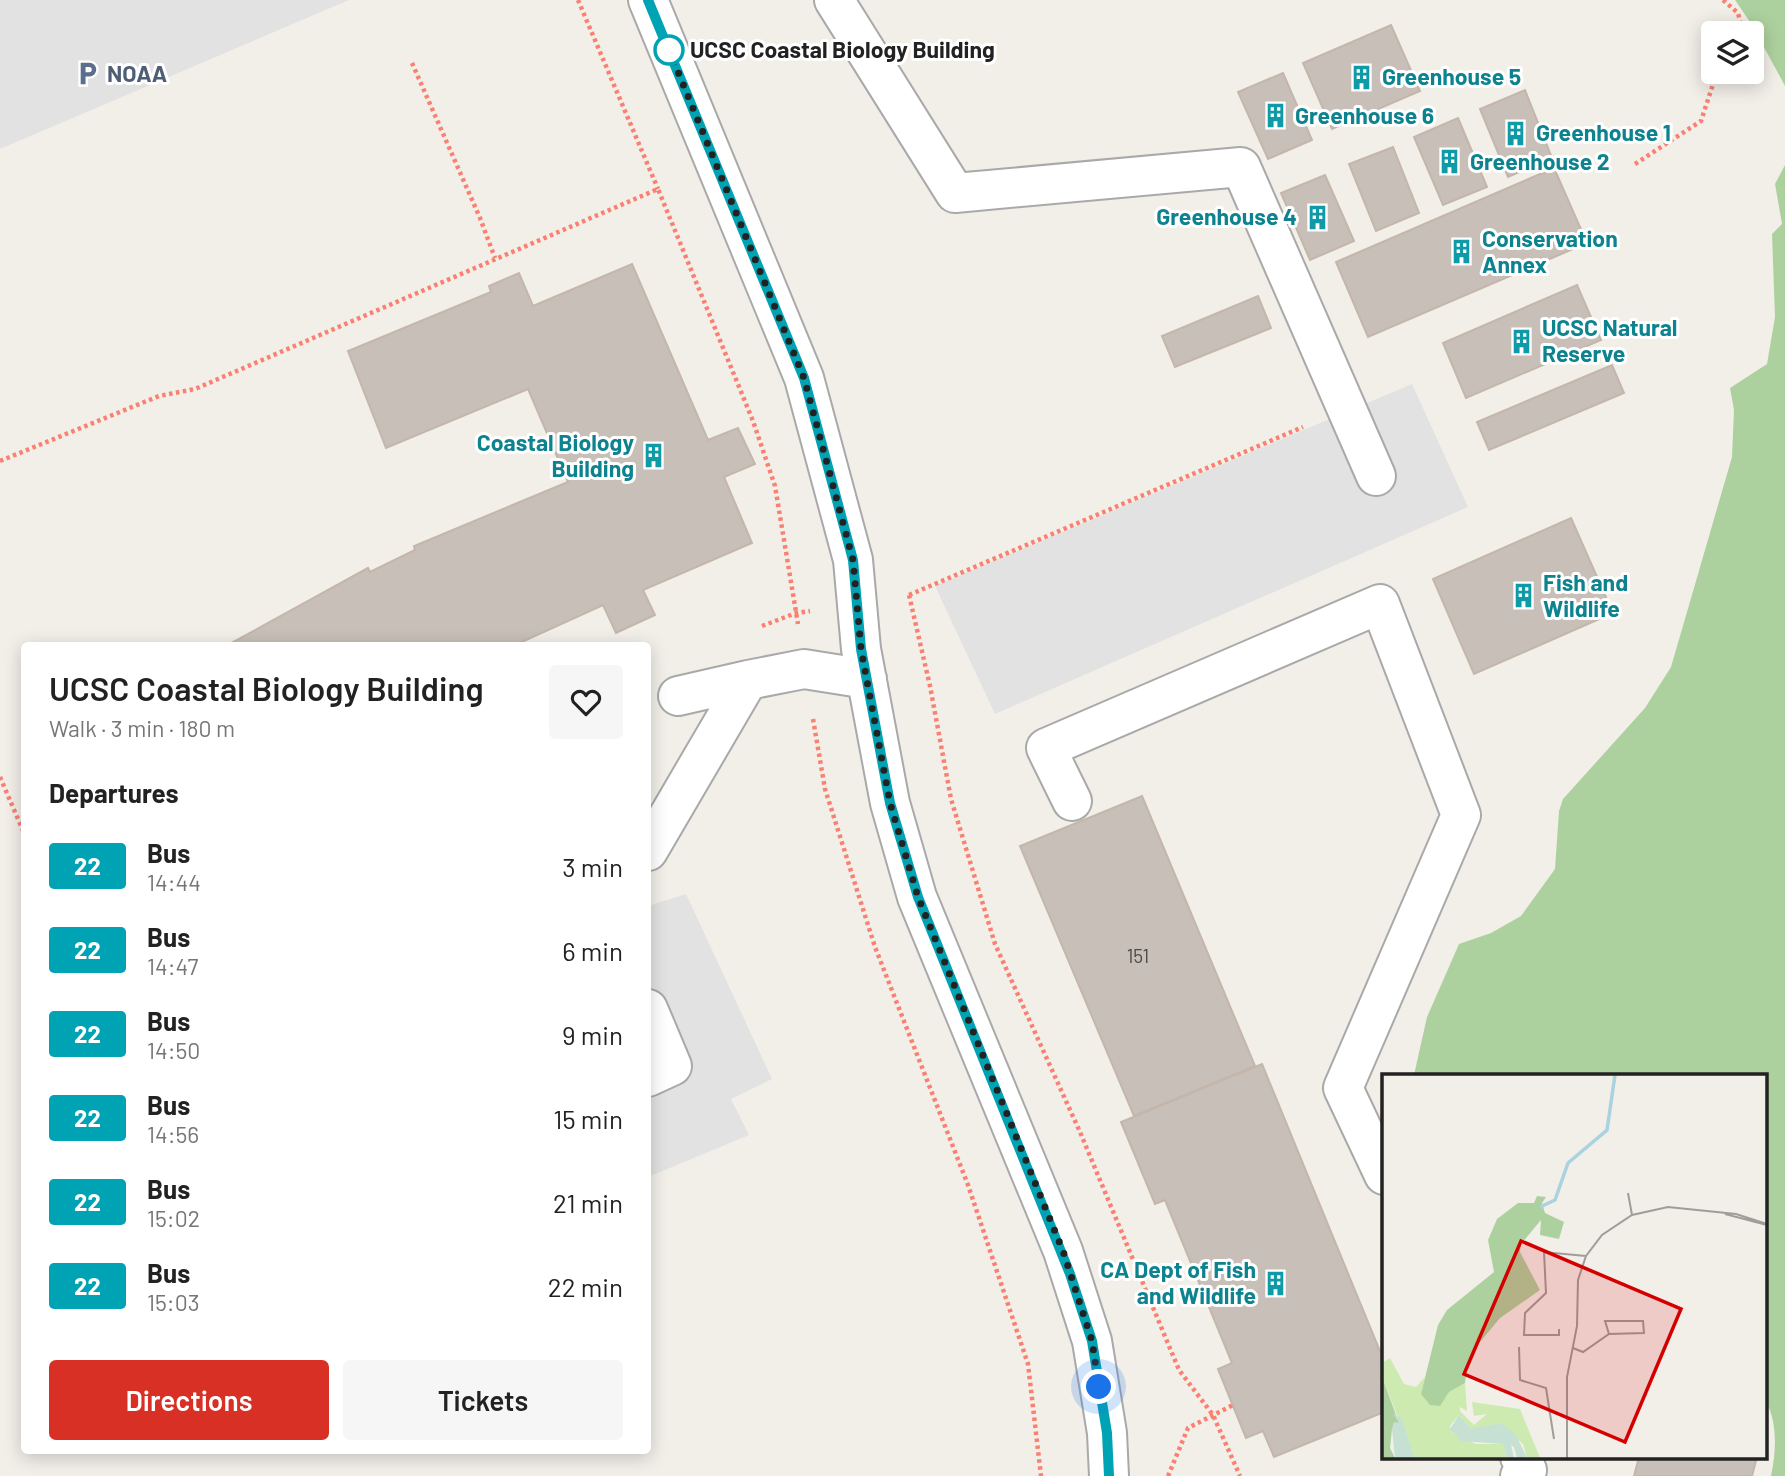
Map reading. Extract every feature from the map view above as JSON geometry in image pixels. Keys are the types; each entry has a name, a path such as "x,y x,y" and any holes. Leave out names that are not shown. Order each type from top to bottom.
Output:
{"street":[{"path":"648,0 804,378 853,560 861,649 890,803 918,897 1063,1251 1092,1341 1107,1433 1108,1476"},
{"path":"834,0 955,193 1241,167 1376,476"},
{"path":"1072,802 1046,748 1380,604 1461,815 1343,1088 1382,1171"},
{"path":"678,696 804,669 867,679"},
{"path":"651,847 748,680"},
{"path":"651,1016 672,1066 651,1076"},
{"path":"1520,1476 1527,1470 1521,1458"}],"path":[{"path":"578,0 658,189"},
{"path":"1723,0 1738,13 1740,21"},
{"path":"412,64 495,258"},
{"path":"1635,163 1701,121 1713,84"},
{"path":"1240,1476 1213,1415 1179,1370 1080,1132 995,944 951,799 930,686 909,596 1307,425"},
{"path":"0,777 21,826"},
{"path":"1168,1476 1188,1428 1233,1405"}],"green space":[{"path":"1735,0 1785,0 1785,86 1764,47 1764,21 1749,21"},
{"path":"1785,165 1785,1476 1771,1476 1775,1438 1773,1419 1768,1406 1768,1074 1414,1074 1427,1017 1459,944 1491,933 1521,916 1555,869 1559,811 1563,799 1645,708 1671,667 1732,457 1734,410 1730,388 1767,364 1775,317 1772,234 1782,224 1775,184"}],"shaded area":[{"name":"NOAA","path":"0,0 349,0 0,149"},
{"path":"1412,384 1468,507 995,714 935,586"},
{"path":"686,894 772,1079 731,1099 749,1135 651,1176 651,905"}],"building":[{"name":"Greenhouse 5","path":"1391,25 1420,91 1332,129 1303,63"},
{"name":"Greenhouse 6","path":"1283,73 1312,140 1268,159 1238,92"},
{"name":"Greenhouse 1","path":"1525,90 1552,158 1508,177 1480,109"},
{"name":"Greenhouse 2","path":"1458,118 1487,187 1443,205 1414,137"},
{"path":"1393,147 1419,213 1376,231 1349,164"},
{"name":"Conservation Annex","path":"1554,168 1587,243 1368,337 1336,262"},
{"name":"Greenhouse 4","path":"1325,175 1354,241 1310,260 1281,193"},
{"name":"Coastal Biology Building","path":"632,264 708,440 738,428 755,464 724,477 752,543 643,590 655,615 616,633 603,605 522,642 233,642 368,568 370,572 415,550 414,546 568,482 528,389 386,448 348,351 491,292 489,286 519,273 533,306"},
{"name":"UCSC Natural Reserve","path":"1577,285 1601,340 1466,398 1443,343"},
{"path":"1258,296 1271,328 1175,367 1162,336"},
{"path":"1612,365 1624,393 1489,450 1477,422"},
{"name":"Fish and Wildlife","path":"1571,518 1613,613 1474,674 1433,579"},
{"path":"1142,796 1255,1066 1134,1116 1020,846"},
{"name":"CA Dept of Fish and Wildlife","path":"1262,1064 1382,1356 1382,1413 1274,1457 1263,1431 1246,1438 1218,1369 1232,1363 1165,1200 1155,1204 1121,1122"},
{"path":"1639,1458 1757,1458 1752,1476 1634,1476"}],"bus line":[{"name":"22","path":"648,0 804,378 853,560 861,649 890,803 918,897 1063,1251 1092,1341 1107,1433 1109,1476"}],"place":[{"name":"UCSC Coastal Biology Building","path":"669,50"},
{"name":"NOAA","path":"87,74"},
{"name":"Greenhouse 5","path":"1362,77"},
{"name":"Greenhouse 6","path":"1275,116"},
{"name":"Greenhouse 1","path":"1516,133"},
{"name":"Greenhouse 2","path":"1450,162"},
{"name":"Greenhouse 4","path":"1317,217"},
{"name":"Conservation Annex","path":"1462,252"},
{"name":"UCSC Natural Reserve","path":"1522,341"},
{"name":"Coastal Biology Building","path":"654,456"},
{"name":"Fish and Wildlife","path":"1523,596"},
{"name":"CA Dept of Fish and Wildlife","path":"1276,1283"}],"route":[{"path":"669,50 804,378 853,560 861,649 890,803 918,897 1063,1251 1092,1341 1099,1387"}]}
